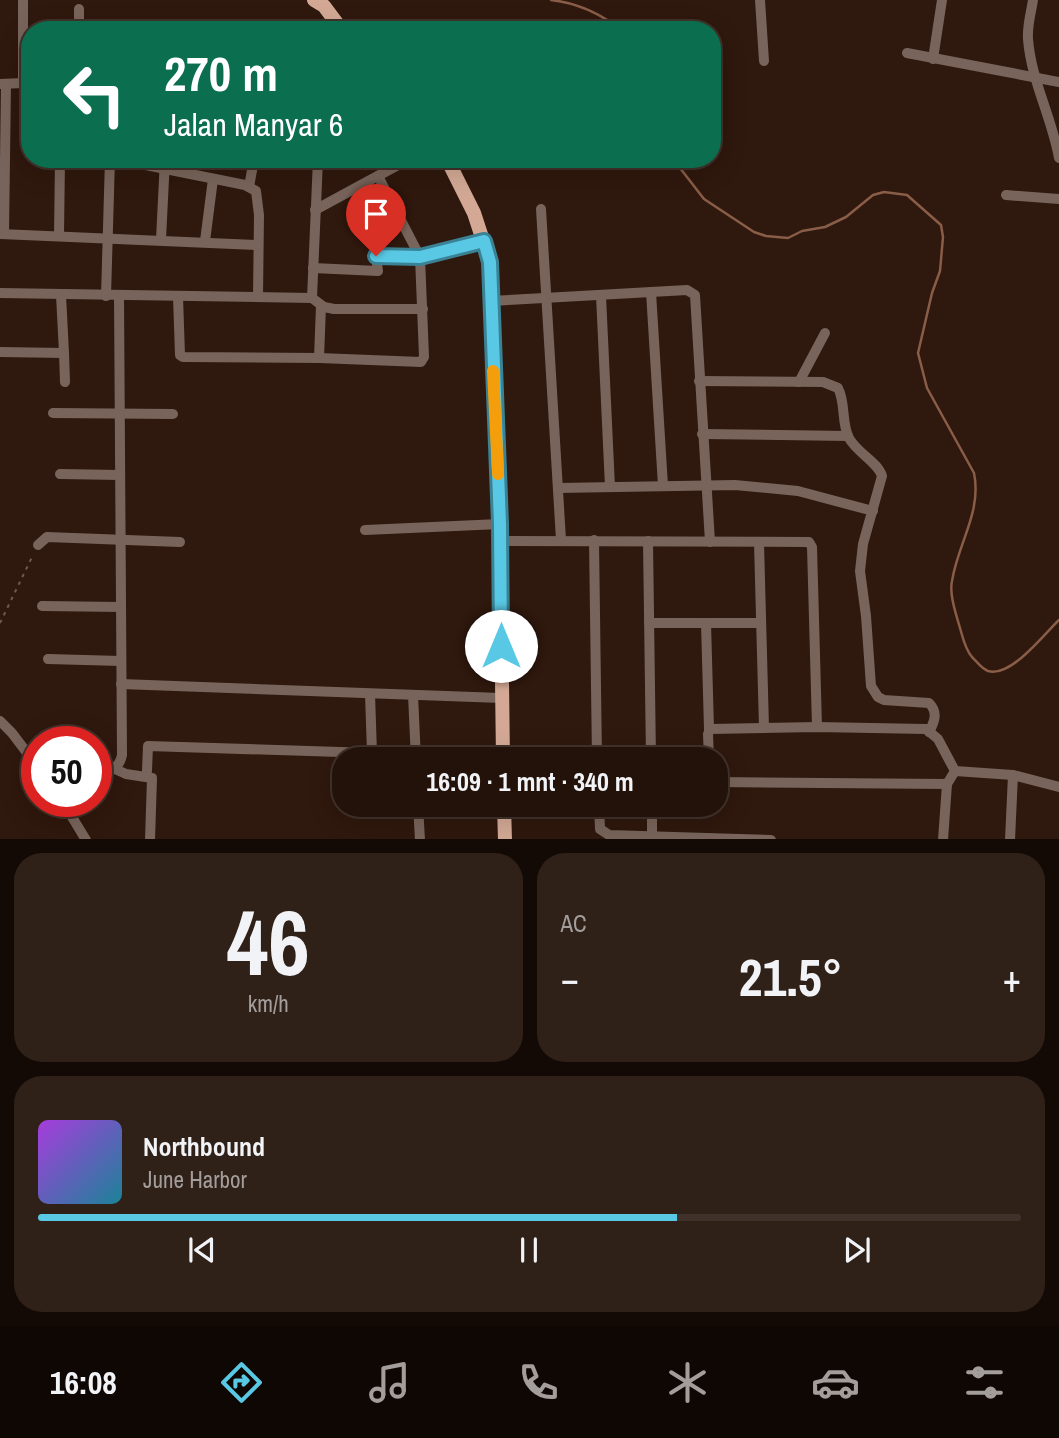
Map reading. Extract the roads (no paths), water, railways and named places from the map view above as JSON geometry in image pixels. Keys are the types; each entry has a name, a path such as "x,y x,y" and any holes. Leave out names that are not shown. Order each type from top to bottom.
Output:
{"main road":[{"path":"314,0 324,6 335,21"},
{"path":"452,168 474,213 490,262 500,524 503,747"},
{"path":"504,817 505,839"}],"street":[{"path":"23,0 24,21"},
{"path":"760,0 764,61"},
{"path":"933,58 942,0"},
{"path":"1033,0 1028,39 1036,76 1054,130 1059,158"},
{"path":"79,9 79,21"},
{"path":"907,53 1059,82"},
{"path":"21,84 3,84 2,234 258,245"},
{"path":"59,235 60,168"},
{"path":"106,296 110,168"},
{"path":"161,239 165,168"},
{"path":"175,168 257,191 258,297"},
{"path":"249,187 252,168"},
{"path":"317,168 313,268 319,358"},
{"path":"315,211 393,168"},
{"path":"178,296 180,355 421,362 424,358 420,257 379,176"},
{"path":"205,241 213,179"},
{"path":"1006,195 1059,199"},
{"path":"541,209 561,540"},
{"path":"313,268 377,271 376,256 420,257 484,241"},
{"path":"491,301 687,290 695,295 710,542"},
{"path":"651,292 663,485"},
{"path":"0,293 258,297 317,302 341,309 423,309"},
{"path":"61,295 65,382"},
{"path":"115,769 122,755 119,296"},
{"path":"601,296 610,487"},
{"path":"799,382 825,333"},
{"path":"0,352 64,354"},
{"path":"699,381 823,382 838,388 842,395 848,436 881,472 860,559 871,685 878,697 884,700 929,703 934,708 935,715 929,732"},
{"path":"53,413 173,414"},
{"path":"702,434 848,436"},
{"path":"61,474 120,475"},
{"path":"558,488 736,485 799,491 873,511"},
{"path":"365,530 500,524"},
{"path":"38,545 47,537 122,542 180,542"},
{"path":"594,540 597,747"},
{"path":"500,541 809,542 812,546 817,727"},
{"path":"648,541 651,747"},
{"path":"759,543 764,728"},
{"path":"42,606 121,607"},
{"path":"649,623 761,623"},
{"path":"706,623 709,747"},
{"path":"48,659 121,661"},
{"path":"121,684 501,698"},
{"path":"147,771 148,746 372,753 370,694"},
{"path":"413,695 415,747"},
{"path":"0,721 21,745"},
{"path":"709,729 923,728 938,739 955,771"},
{"path":"112,769 152,778 150,839"},
{"path":"955,771 1013,775 1059,788"},
{"path":"943,839 947,784 955,771"},
{"path":"1010,839 1013,775"},
{"path":"728,782 947,784"},
{"path":"72,817 86,839"},
{"path":"418,817 419,839"},
{"path":"599,817 600,829 613,838 771,839"},
{"path":"652,817 652,837"}],"waterway":[{"path":"551,0 588,10 608,21"},
{"path":"680,168 704,199 754,232 766,236 788,238 802,231 825,227 846,217 873,195 884,192 907,195 941,225 943,237 940,271 918,353 927,388 974,473 975,501 951,586 963,639 970,654 984,669 997,671 1017,662 1059,620"}]}
